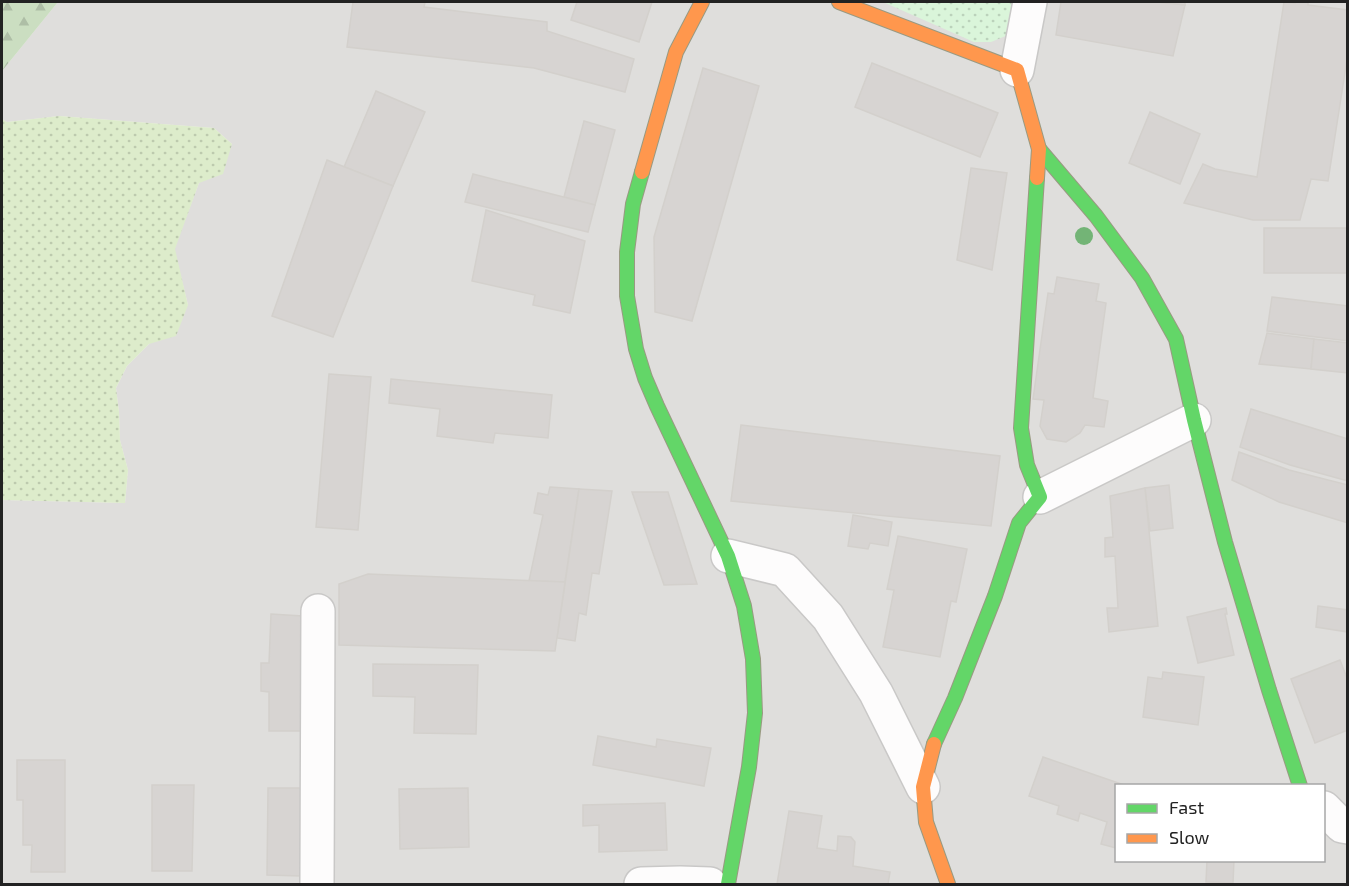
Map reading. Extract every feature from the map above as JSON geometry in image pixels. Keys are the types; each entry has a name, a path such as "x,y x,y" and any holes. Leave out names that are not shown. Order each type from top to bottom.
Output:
{"street":[{"path":"702,2 676,52 633,204 627,252 627,296 636,350 645,378 728,556 746,617 753,659 755,713 749,767 728,885"},
{"path":"839,2 1017,70"},
{"path":"1030,2 1017,70 1039,149 1021,428 1027,465 1040,497"},
{"path":"1039,149 1096,216 1142,278 1176,339 1228,553 1299,784"},
{"path":"948,885 926,822 923,787 934,742 955,698 995,596 1019,523 1040,497 1194,420"},
{"path":"728,556 784,570 828,617 876,693 923,787"},
{"path":"317,885 318,611"},
{"path":"1325,810 1342,826 1347,827"},
{"path":"640,885 680,883 710,885"}],"shaded area":[{"path":"58,2 1347,2 1347,884 2,884 2,500 125,503 128,470 120,440 116,388 127,366 188,305 174,249 199,183 232,144 214,128 59,116 7,122 2,119 2,71"}],"green space":[{"path":"2,2 58,2 2,71"},
{"path":"883,2 1020,2 1008,35 991,42 974,42"},
{"path":"59,116 214,128 232,144 223,174 199,183 175,249 188,305 176,336 149,344 127,366 116,388 120,440 128,470 125,503 2,500 2,119 7,122"}],"building":[{"path":"353,2 425,2 424,7 547,22 547,31 634,59 625,92 534,68 347,47"},
{"path":"577,2 652,2 639,42 571,20"},
{"path":"1061,2 1158,2 1185,5 1173,56 1056,35"},
{"path":"1158,2 1185,2 1185,5"},
{"path":"1284,2 1308,2 1308,5 1348,10 1348,53 1328,181 1311,179 1300,220 1253,220 1184,203 1203,164 1215,169 1257,177"},
{"path":"872,63 998,113 980,157 855,107"},
{"path":"703,68 759,86 692,321 655,312 654,237"},
{"path":"376,91 425,112 393,186 344,167"},
{"path":"1150,112 1200,134 1180,184 1129,163"},
{"path":"584,121 615,130 595,205 564,197"},
{"path":"327,160 393,186 333,337 272,316"},
{"path":"971,168 1007,173 992,270 957,260"},
{"path":"473,174 595,205 588,232 465,202"},
{"path":"486,210 585,241 570,313 533,305 535,295 472,281"},
{"path":"1264,228 1348,228 1348,273 1264,273"},
{"path":"1057,277 1099,284 1096,301 1106,303 1093,398 1108,401 1104,427 1085,425 1080,433 1066,442 1047,439 1040,426 1044,400 1033,399 1048,293 1054,294"},
{"path":"1272,297 1348,306 1348,341 1267,331"},
{"path":"1267,333 1314,339 1311,369 1259,364"},
{"path":"1314,339 1348,343 1348,373 1311,369"},
{"path":"329,374 371,377 358,530 316,527"},
{"path":"391,379 552,395 548,438 495,433 493,443 437,436 440,409 389,403"},
{"path":"1251,409 1348,439 1348,481 1290,465 1240,447"},
{"path":"741,425 1000,456 991,526 731,501"},
{"path":"1239,452 1289,470 1348,485 1348,523 1279,502 1232,480"},
{"path":"1169,485 1173,528 1150,531 1145,488"},
{"path":"550,487 579,489 565,582 529,581 543,515 534,513 538,493 548,495"},
{"path":"1145,488 1158,626 1109,632 1107,608 1118,608 1115,556 1105,557 1105,538 1113,537 1110,496"},
{"path":"579,489 612,491 599,574 592,573 586,615 579,613 575,641 557,638"},
{"path":"632,492 668,492 697,584 664,585"},
{"path":"853,515 892,522 888,546 870,543 868,549 848,546"},
{"path":"898,536 967,549 956,602 951,601 940,657 883,647 894,590 887,589"},
{"path":"368,574 565,582 555,651 339,645 339,584"},
{"path":"1318,606 1348,610 1348,632 1316,627"},
{"path":"1226,608 1227,614 1225,614 1234,655 1198,663 1187,617"},
{"path":"271,614 302,616 301,731 269,731 269,692 261,691 261,663 269,663"},
{"path":"1340,660 1348,681 1348,730 1315,743 1291,679"},
{"path":"373,664 478,665 476,734 414,733 415,697 373,696"},
{"path":"1163,672 1204,677 1198,725 1143,717 1148,677 1162,679"},
{"path":"598,736 656,747 657,739 711,748 704,786 593,765"},
{"path":"1043,757 1121,784 1115,784 1115,848 1101,844 1107,822 1080,813 1078,821 1057,814 1059,806 1029,796"},
{"path":"17,760 65,760 65,872 31,872 32,845 23,845 23,800 17,800"},
{"path":"152,785 194,785 192,871 152,871"},
{"path":"268,788 302,788 301,876 267,875"},
{"path":"468,788 469,847 400,849 399,789"},
{"path":"665,803 667,850 599,852 599,825 583,826 583,805"},
{"path":"789,811 822,816 817,848 837,851 838,836 851,837 855,842 853,866 890,872 888,884 777,884"},
{"path":"1207,862 1234,862 1233,883 1206,882"}],"traffic: fast":[{"path":"1039,149 1096,216 1142,278 1176,339 1225,542 1299,784"},
{"path":"642,172 633,204 627,252 627,296 636,349 657,406 728,556 744,606 753,659 755,713 749,767 728,884"},
{"path":"934,744 955,698 995,596 1019,523 1040,497 1027,465 1021,428 1037,178"}],"traffic: slow":[{"path":"642,172 676,52 702,2"},
{"path":"839,2 1017,70 1039,149 1037,178"},
{"path":"934,744 923,787 926,822 948,884"}]}
